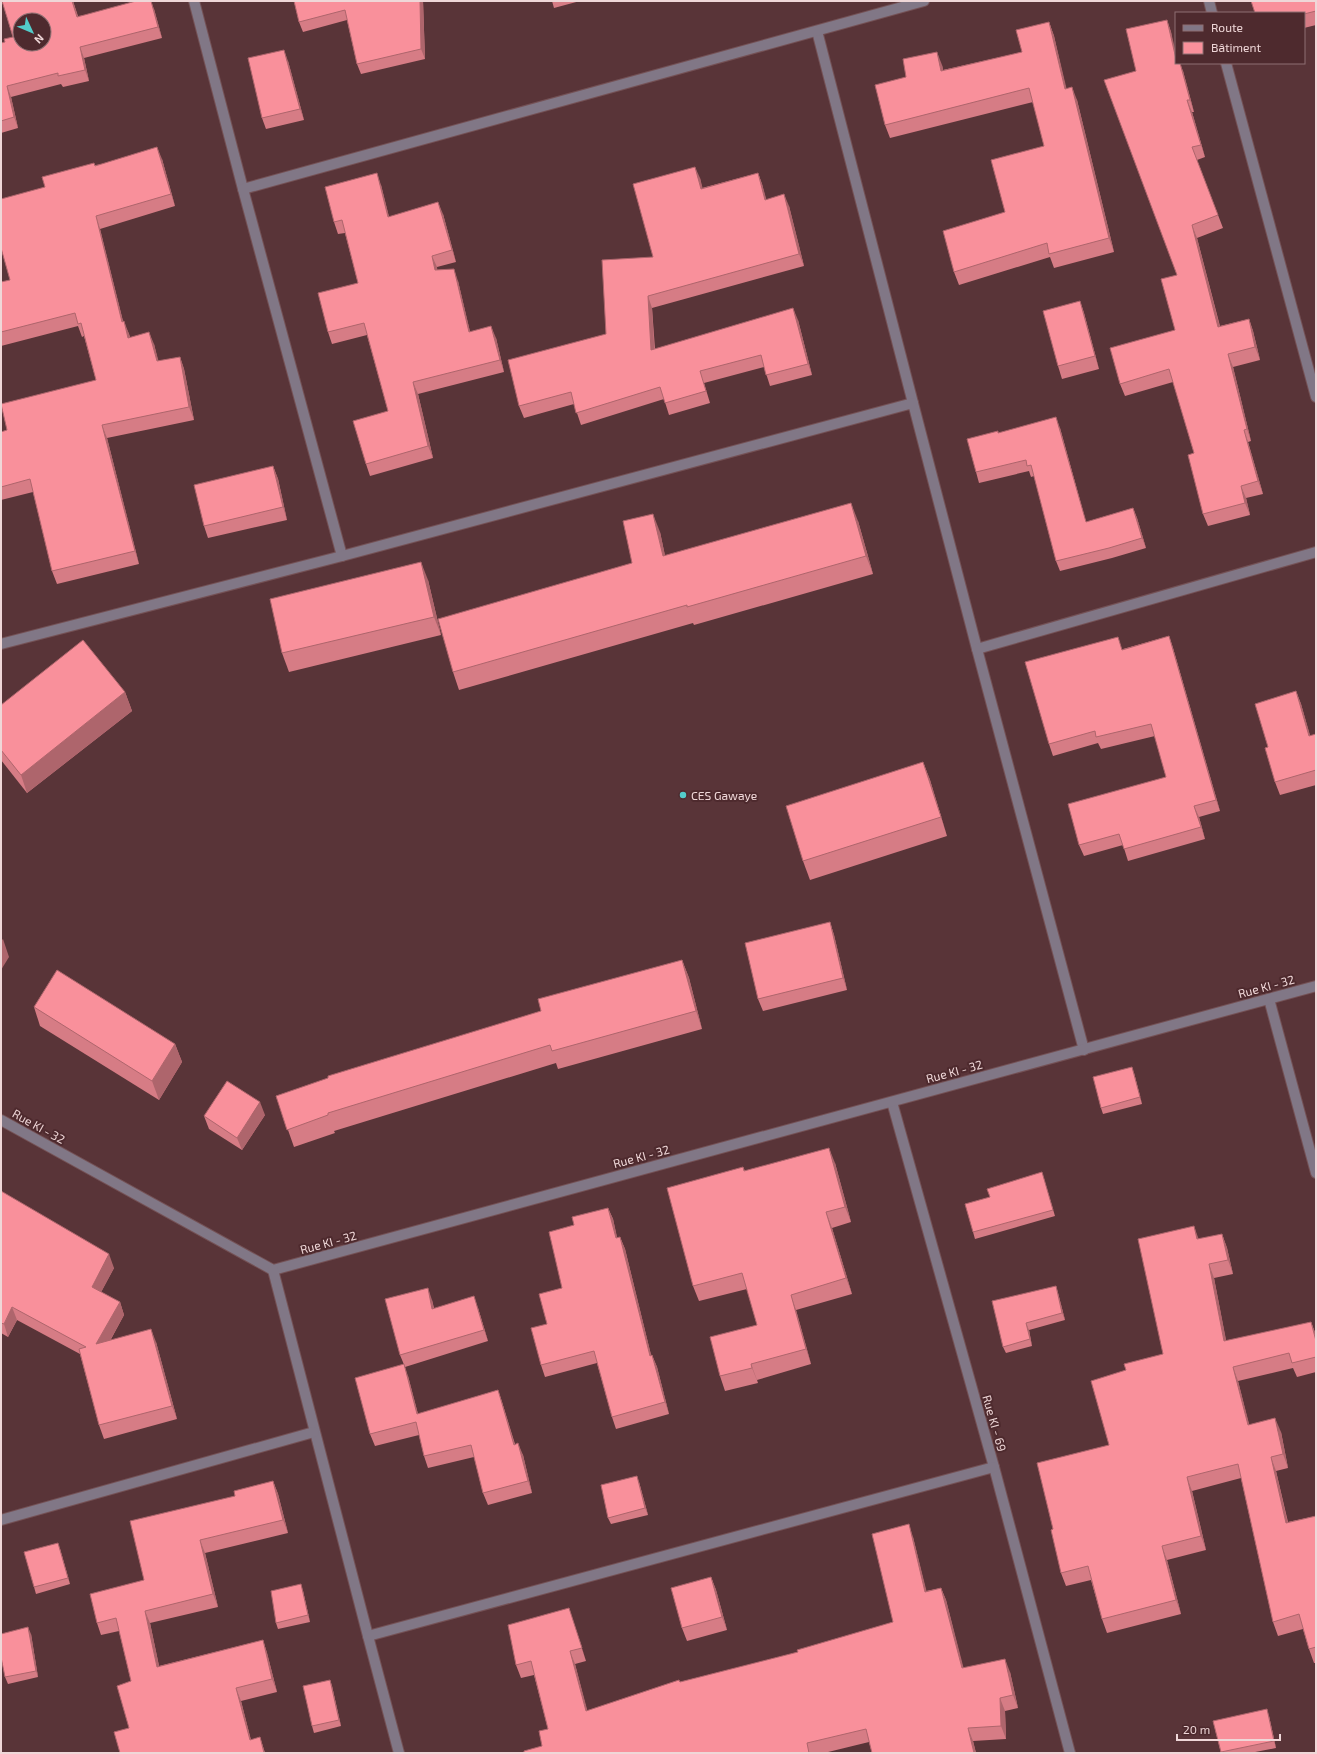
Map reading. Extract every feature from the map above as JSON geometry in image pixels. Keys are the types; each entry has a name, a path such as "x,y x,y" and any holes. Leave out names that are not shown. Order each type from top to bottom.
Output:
{"street":[{"path":"194,1 342,556"},
{"path":"243,189 924,1"},
{"path":"1209,1 1212,12"},
{"path":"817,31 977,649 1084,1050"},
{"path":"1226,64 1316,397"},
{"path":"1,644 342,556 913,403"},
{"path":"977,649 1316,552"},
{"name":"Rue KI - 32","path":"1,1120 273,1270 1316,986"},
{"path":"1270,999 1316,1172"},
{"name":"Rue KI - 69","path":"892,1102 994,1467 1070,1753"},
{"path":"273,1270 314,1432 399,1753"},
{"path":"1,1520 314,1432"},
{"path":"368,1636 994,1467"}],"building":[{"path":"2,1 72,1 77,17 136,1 151,1 158,27 80,47 85,70 58,76 58,73 7,86 14,117 1,121 1,43 5,42 4,39 12,37 12,52 52,52 52,12 12,12 12,34"},
{"path":"294,1 420,1 421,49 357,64 345,10 299,22"},
{"path":"1251,1 1316,1 1316,11 1305,14 1305,12 1255,12"},
{"path":"1167,20 1175,55 1175,64 1180,64 1190,100 1187,100 1201,145 1192,147 1218,215 1192,225 1218,327 1249,319 1255,347 1228,354 1247,429 1244,430 1258,481 1241,486 1245,503 1203,514 1188,455 1194,453 1169,369 1120,384 1110,348 1175,330 1161,279 1177,275 1104,80 1136,71 1126,29"},
{"path":"1049,22 1065,89 1072,87 1109,238 1049,254 1047,243 954,272 943,231 1005,212 991,160 1044,146 1029,88 885,125 875,85 906,77 903,59 937,52 941,71 1022,52 1016,30"},
{"path":"284,50 300,109 262,118 248,58"},
{"path":"157,147 171,194 96,216 122,322 124,321 128,338 149,332 157,361 180,357 189,407 102,425 135,551 52,571 30,479 1,487 1,432 7,430 1,404 96,380 81,323 78,324 75,313 1,332 1,282 10,280 1,248 1,199 45,187 42,177 94,163 95,166"},
{"path":"695,167 701,189 758,173 765,200 784,194 799,254 648,296 651,350 793,308 808,364 766,375 761,355 700,371 706,391 665,403 660,387 576,413 571,392 519,406 508,360 606,334 602,260 653,257 633,184"},
{"path":"377,173 388,217 438,202 452,250 432,256 435,270 454,269 469,332 491,326 500,360 413,382 428,446 366,464 353,421 388,411 364,323 328,332 318,293 358,283 342,220 334,222 325,187"},
{"path":"1080,301 1095,356 1058,366 1043,311"},
{"path":"1056,417 1086,522 1133,508 1142,538 1056,561 1031,465 1027,466 1026,460 976,472 967,439 998,431 998,433"},
{"path":"273,466 283,507 204,526 194,485"},
{"path":"851,503 866,556 687,607 687,605 453,672 438,619 632,563 623,521 653,514 663,556"},
{"path":"421,562 434,617 282,653 270,599"},
{"path":"1169,636 1216,800 1194,806 1201,827 1124,849 1119,834 1079,845 1068,804 1166,777 1151,724 1096,737 1095,731 1049,744 1025,662 1118,637 1122,650"},
{"path":"83,640 125,692 21,775 1,750 1,705"},
{"path":"1296,691 1309,736 1316,734 1316,770 1275,782 1265,748 1268,747 1255,704"},
{"path":"923,762 941,817 803,861 786,806"},
{"path":"830,922 843,978 758,999 745,943"},
{"path":"682,960 696,1011 552,1051 550,1045 328,1113 328,1115 287,1130 276,1096 328,1078 328,1076 541,1011 538,999"},
{"path":"57,970 175,1044 152,1081 34,1007"},
{"path":"1132,1067 1140,1097 1101,1108 1093,1077"},
{"path":"227,1081 260,1102 237,1138 204,1116"},
{"path":"829,1148 845,1207 826,1212 846,1278 791,1295 806,1349 751,1364 752,1368 720,1376 710,1337 757,1325 742,1273 693,1286 667,1188 743,1167 744,1171"},
{"path":"1042,1172 1053,1210 973,1232 965,1204 990,1197 987,1189"},
{"path":"1,1191 109,1254 92,1287 120,1302 96,1344 151,1329 172,1406 99,1425 79,1349 86,1347 12,1307 4,1324 1,1323"},
{"path":"608,1208 616,1238 620,1237 650,1356 652,1355 665,1402 612,1417 594,1351 541,1365 531,1328 547,1324 539,1294 562,1288 549,1232 574,1225 572,1217"},
{"path":"1194,1226 1197,1239 1222,1234 1228,1260 1209,1264 1224,1341 1311,1322 1316,1341 1316,1357 1292,1363 1289,1353 1233,1367 1248,1425 1275,1418 1283,1454 1271,1457 1286,1523 1316,1516 1316,1647 1309,1649 1299,1614 1273,1622 1238,1464 1187,1477 1201,1536 1162,1546 1176,1600 1102,1619 1088,1566 1061,1573 1051,1530 1053,1529 1037,1463 1109,1445 1091,1381 1126,1370 1124,1364 1163,1354 1138,1239"},
{"path":"1056,1286 1062,1313 1026,1323 1030,1339 1003,1347 992,1301"},
{"path":"428,1288 432,1309 474,1296 484,1330 400,1355 385,1299"},
{"path":"404,1364 417,1414 498,1390 514,1445 518,1443 528,1481 483,1493 471,1445 424,1456 416,1422 370,1434 355,1378"},
{"path":"637,1476 645,1508 608,1518 601,1485"},
{"path":"273,1481 283,1520 200,1540 213,1594 145,1611 157,1667 263,1640 272,1679 236,1688 250,1740 260,1737 264,1753 120,1753 114,1732 129,1728 117,1686 131,1681 116,1618 97,1623 90,1594 144,1580 130,1521 235,1496 234,1491"},
{"path":"909,1524 925,1592 941,1588 962,1668 1005,1659 1013,1695 1000,1698 1001,1726 968,1728 974,1753 872,1753 866,1729 807,1743 809,1753 524,1753 524,1751 542,1746 539,1731 548,1729 531,1661 516,1665 508,1625 569,1608 582,1648 570,1651 586,1711 679,1680 680,1682 798,1652 797,1650 893,1622 872,1534"},
{"path":"58,1543 68,1578 34,1587 24,1552"},
{"path":"711,1577 722,1617 682,1628 671,1588"},
{"path":"301,1584 308,1615 276,1623 271,1591"},
{"path":"28,1627 36,1671 5,1677 1,1657 1,1634"},
{"path":"330,1680 339,1720 312,1726 303,1686"},
{"path":"1267,1709 1274,1741 1221,1752 1213,1721"}],"place":[{"name":"CES Gawaye","path":"683,795"}]}
